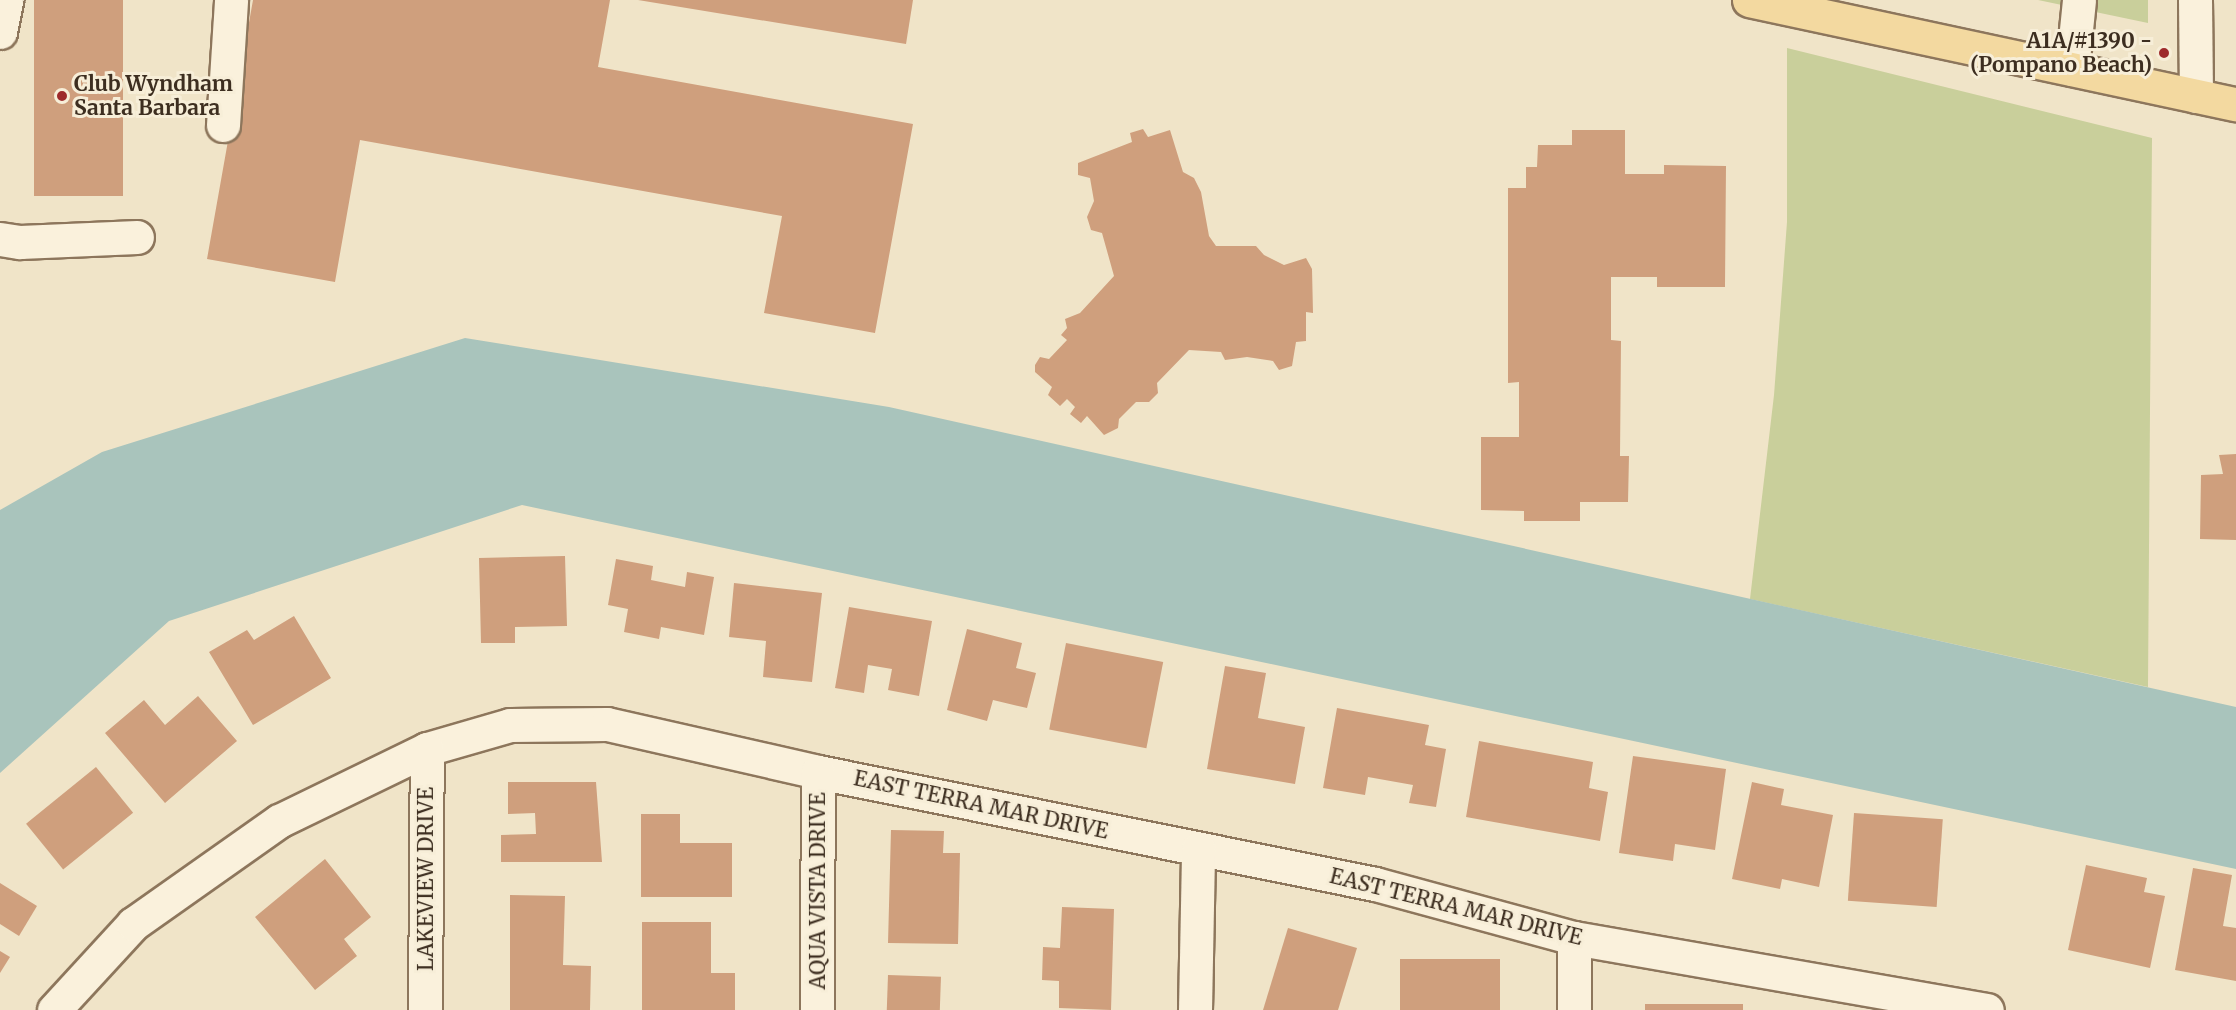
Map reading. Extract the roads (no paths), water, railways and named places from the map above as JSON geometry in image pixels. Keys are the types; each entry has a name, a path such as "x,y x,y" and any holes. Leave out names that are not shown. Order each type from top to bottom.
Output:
{"main road":[{"path":"1749,0 2236,104"}],"street":[{"path":"0,32 6,0"},
{"path":"222,125 231,0"},
{"path":"2072,69 2079,0"},
{"path":"2195,0 2196,96"},
{"path":"0,238 20,242 137,237"},
{"name":"EAST TERRA MAR DRIVE","path":"54,1010 142,917 279,821 426,749 510,725 607,724 818,772 1375,884 1574,938 1972,1008"},
{"name":"LAKEVIEW DRIVE","path":"425,1010 426,749"},
{"name":"AQUA VISTA DRIVE","path":"817,1010 818,772"},
{"path":"1195,1010 1198,849"},
{"path":"1574,938 1574,1010"}],"water":[{"path":"465,338 889,407 2236,707 2236,869 522,505 169,621 0,773 0,510 102,452"}],"place":[{"name":"A1A/#1390 - (Pompano Beach)","path":"2164,53"},
{"name":"Club Wyndham Santa Barbara","path":"62,96"}]}
